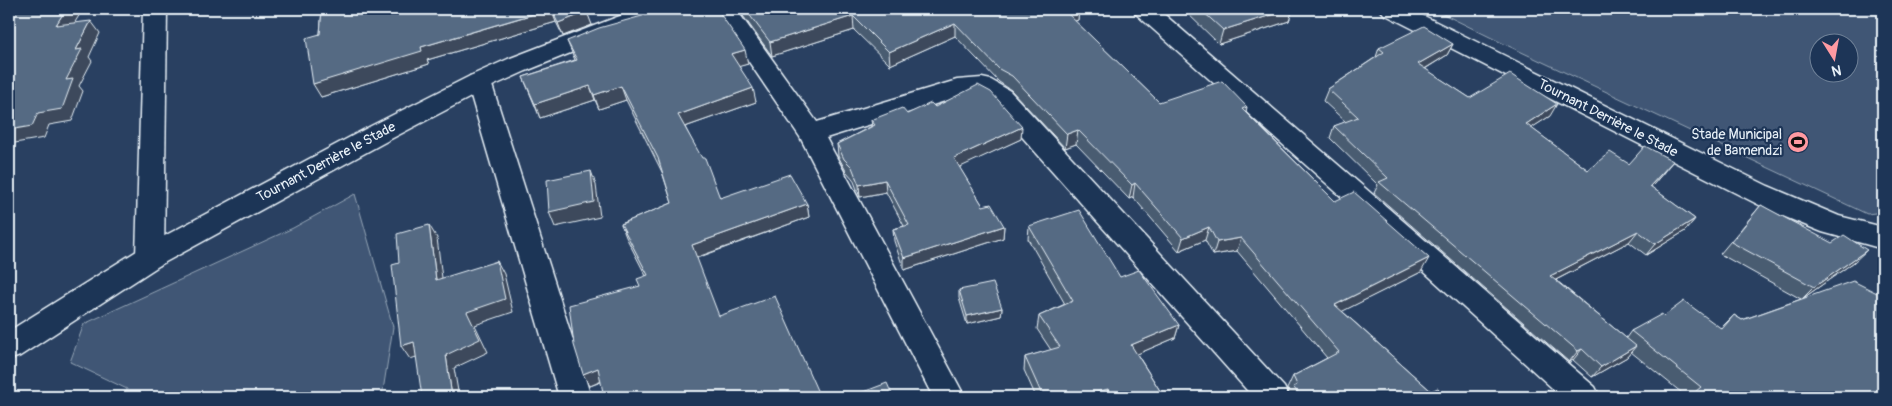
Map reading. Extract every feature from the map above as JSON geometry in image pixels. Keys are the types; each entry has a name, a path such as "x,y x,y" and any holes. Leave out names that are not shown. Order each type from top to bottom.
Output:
{"street":[{"path":"150,257 155,9"},
{"name":"Tournant Derrière le Stade","path":"9,347 150,257 378,134 479,82 563,46 659,9"},
{"path":"724,9 811,134 949,397"},
{"path":"1144,9 1364,200 1584,397"},
{"name":"Tournant Derrière le Stade","path":"1392,9 1598,114 1814,219 1862,234 1883,238"},
{"path":"479,82 576,397"},
{"path":"811,134 957,89 982,86 1001,97 1273,397"}],"shaded area":[{"name":"Stade Municipal de Bamendzi","path":"1433,9 1883,9 1883,212 1867,214"},
{"path":"355,194 393,327 382,397 126,397 127,389 70,362 84,324 293,228"}],"building":[{"path":"9,9 66,9 56,25 91,21 76,50 82,49 66,80 73,79 62,109 38,113 32,126 9,130"},
{"path":"322,9 550,9 421,47 422,51 313,84 306,38 320,34"},
{"path":"551,9 585,9 587,12 558,23"},
{"path":"667,9 717,9 745,50 731,54 753,88 678,115 702,158 705,158 720,198 790,174 807,204 692,245 719,316 775,296 820,397 604,397 598,368 583,374 574,345 569,305 640,286 637,279 648,275 621,224 672,203 658,158 621,86 594,95 590,86 535,104 523,77 577,60 567,41 599,28"},
{"path":"745,9 1072,9 1065,11 1159,102 1222,81 1247,107 1242,109 1335,201 1354,192 1429,258 1335,305 1431,391 1438,388 1447,397 1302,397 1293,387 1297,385 1293,376 1339,352 1241,238 1217,242 1209,227 1183,238 1135,183 1132,185 1078,130 1067,134 1012,76 999,69 955,23 889,52 853,16 770,42"},
{"path":"1200,9 1291,9 1223,30"},
{"path":"1424,26 1453,44 1418,64 1470,98 1510,74 1557,104 1526,124 1588,170 1610,152 1629,164 1645,146 1673,161 1650,186 1695,219 1655,244 1638,231 1550,276 1636,346 1601,367 1582,349 1578,351 1379,182 1388,178 1334,126 1358,117 1328,89 1384,52 1379,48"},
{"path":"978,85 991,92 1022,127 954,158 983,206 991,204 1004,226 904,258 893,229 909,225 885,180 859,185 852,167 844,159 837,144 875,125 871,120 902,108 907,114 931,103 935,107"},
{"path":"591,171 594,202 549,212 547,180"},
{"path":"1761,205 1832,243 1844,235 1867,250 1814,287 1731,242"},
{"path":"1079,210 1120,277 1139,270 1179,325 1131,345 1164,397 1112,397 1108,389 1079,397 1043,397 1025,357 1060,347 1039,316 1073,301 1029,226"},
{"path":"429,225 436,280 497,261 505,299 467,312 480,339 446,355 452,397 422,397 414,342 401,346 392,265 399,263 397,234"},
{"path":"1853,281 1883,296 1883,397 1689,397 1701,387 1631,331 1662,314 1664,316 1684,301 1722,329 1734,315 1742,320"},
{"path":"993,283 1002,308 967,316 959,290"},
{"path":"887,383 893,397 850,397"},
{"path":"1547,390 1555,397 1534,397"}],"place":[{"name":"Stade Municipal de Bamendzi","path":"1798,142"}]}
